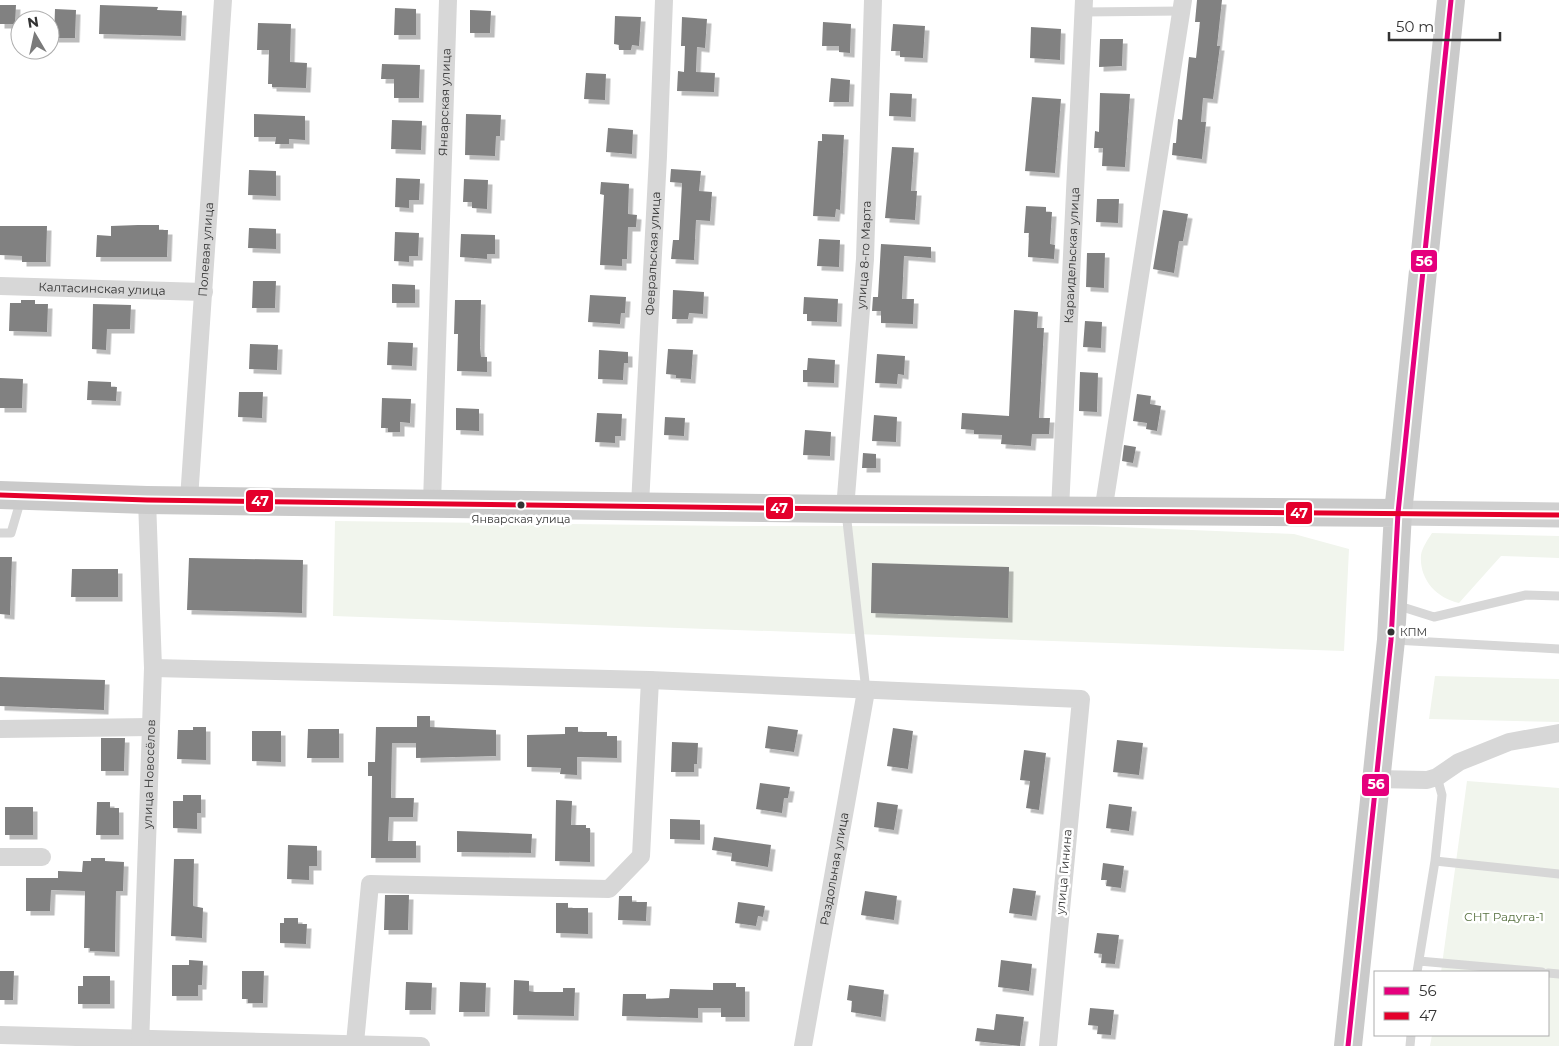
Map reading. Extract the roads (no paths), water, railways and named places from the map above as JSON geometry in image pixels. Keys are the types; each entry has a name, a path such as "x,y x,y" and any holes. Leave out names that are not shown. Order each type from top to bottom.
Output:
{"main road":[{"path":"1348,1046 1391,640 1398,513 1451,0"},
{"path":"11,495 147,500 189,499 1104,512 1559,515"}],"street":[{"name":"Полевая улица","path":"189,499 223,0"},
{"name":"Январская улица","path":"432,503 448,0"},
{"name":"Февральская улица","path":"640,505 664,0"},
{"name":"улица 8-го Марта","path":"845,509 865,259 873,0"},
{"name":"Караидельская улица","path":"1060,510 1084,6"},
{"path":"1104,512 1183,6"},
{"name":"Калтасинская улица","path":"0,286 204,292"},
{"name":"улица Новосёлов","path":"139,1042 153,668 147,500"},
{"path":"153,668 650,680 866,690"},
{"path":"355,1043 370,884 609,889 641,856 650,680"},
{"name":"улица Гинина","path":"866,690 1081,699 1048,1046"},
{"name":"Раздольная улица","path":"803,1046 866,690"},
{"path":"0,728 151,727"},
{"path":"1375,779 1427,780 1437,777 1459,762 1509,742 1559,733"},
{"path":"0,856 42,856"},
{"path":"0,1035 71,1041 355,1043 421,1046"}],"lane":[{"path":"1084,6 1183,6"},
{"path":"0,533 11,533 11,495"},
{"path":"845,509 866,690"},
{"path":"1393,604 1434,617 1526,595 1559,596"},
{"path":"1391,640 1559,649"},
{"path":"1418,971 1435,861 1442,795 1437,777"},
{"path":"1435,861 1559,874"},
{"path":"1419,961 1531,971"}],"place":[{"name":"Январская улица","path":"521,505"},
{"name":"КПМ","path":"1391,632"}],"park label":[{"name":"СНТ Радуга-1","path":"1504,917"}]}
